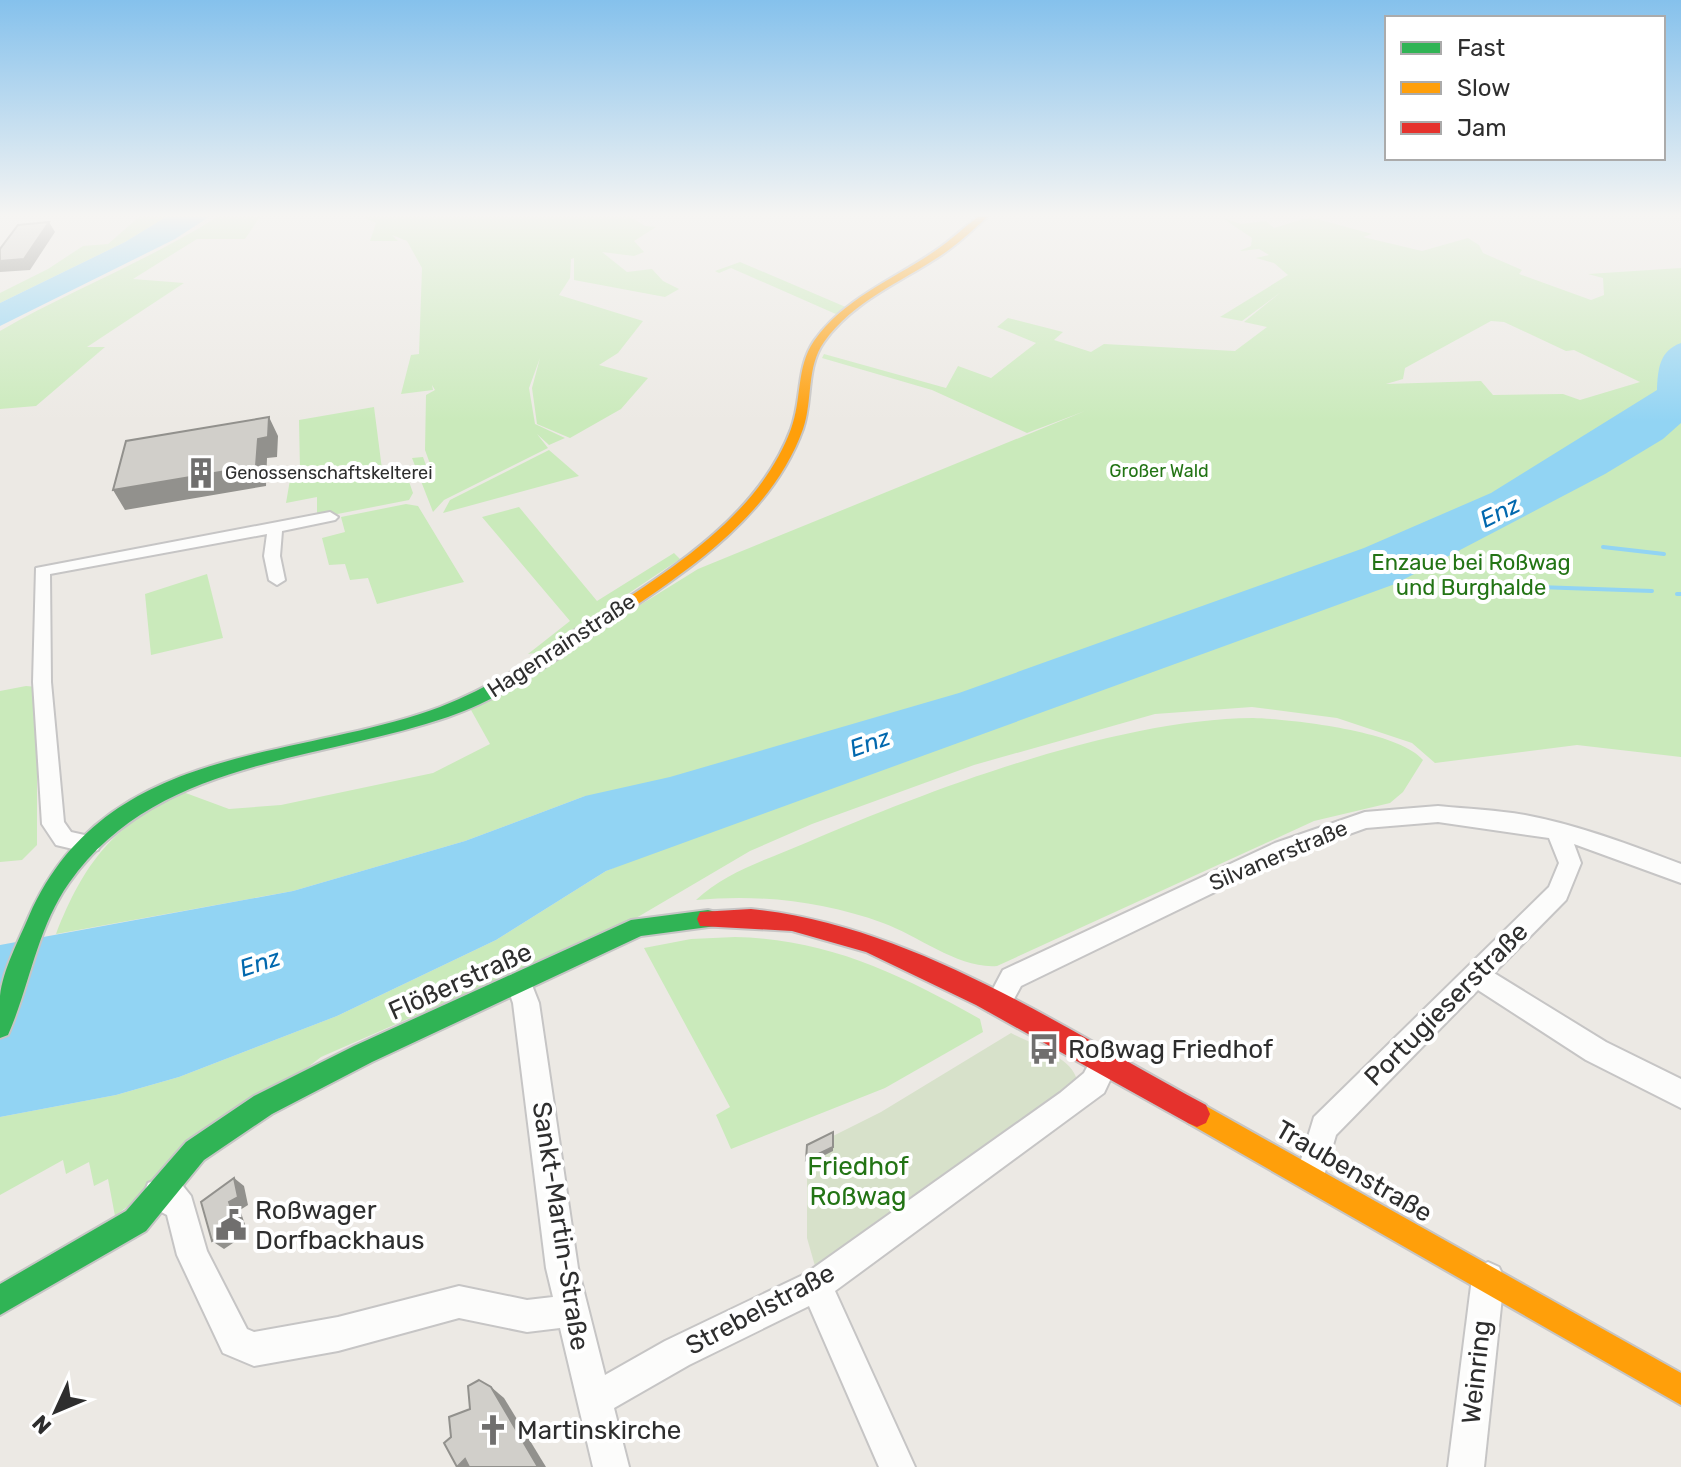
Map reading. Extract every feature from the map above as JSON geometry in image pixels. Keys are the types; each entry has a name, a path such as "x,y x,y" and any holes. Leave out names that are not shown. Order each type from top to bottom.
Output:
{"street":[{"name":"Hagenrainstraße","path":"0,1027 61,878 90,844 137,805 182,780 228,763 391,729 461,706 520,676 679,568 731,526 775,473 797,429 814,349 848,313 890,285"},
{"path":"90,844 64,839 53,824 42,682 42,571 330,517"},
{"path":"275,527 272,556 277,580"},
{"name":"Silvanerstraße","path":"998,1004 1012,978 1243,867 1344,825 1388,816 1438,814 1496,819 1557,831 1681,874"},
{"name":"Portugieserstraße","path":"1311,1176 1324,1127 1558,893 1570,863 1557,831"},
{"name":"Flößerstraße","path":"0,1300 128,1226 208,1140 263,1105 363,1054 639,927 713,918 759,918 828,928 872,941 916,960 998,1004"},
{"path":"1475,975 1563,1032 1681,1094"},
{"name":"Sankt-Martin-Straße","path":"519,983 526,1003 570,1311 611,1467"},
{"name":"Traubenstraße","path":"998,1004 1311,1176 1681,1390"},
{"name":"Strebelstraße","path":"594,1400 677,1353 816,1285 1070,1103 1094,1083 1105,1061"},
{"path":"159,1194 172,1197 180,1207 193,1255 235,1341 254,1349 338,1334 459,1302 527,1316 570,1311"},
{"name":"Weinring","path":"1466,1467 1488,1278"},
{"path":"816,1285 897,1467"}],"green space":[{"path":"15,285 36,285 0,303 0,293"},
{"path":"88,285 180,285 87,347 105,347 36,406 0,409 0,331"},
{"path":"421,285 565,285 559,295 643,321 618,353 599,365 648,378 621,409 570,438 537,424 532,388 540,358 529,388 535,424 565,438 549,445 537,434 548,448 444,500 433,512 412,458 423,457 430,476 434,475 425,450 426,395 435,390 432,385 433,390 401,394 411,355 419,354"},
{"path":"603,285 672,285 679,289 665,297"},
{"path":"771,285 795,285 848,308 838,315"},
{"name":"Enzaue bei Roßwag und Burghalde","path":"1271,285 1551,285 1591,300 1604,295 1603,285 1681,285 1681,757 1577,745 1435,763 1412,743 1337,718 1252,707 1155,714 974,765 812,824 750,851 631,921 321,1057 115,1216 108,1179 94,1186 89,1162 66,1174 63,1160 0,1195 0,1117 116,1095 179,1077 337,1016 496,940 606,871 659,849 585,796 465,841 293,891 56,934 90,867 119,833 138,818 183,792 229,809 281,805 433,773 490,744 471,710 698,569 1085,411 1027,433 932,390 822,358 824,354 946,388 958,366 991,378 1036,343 997,327 1008,318 1063,332 1054,340 1091,352 1104,344 1235,351 1267,327 1244,322 1281,292 1242,321 1220,317","holes":["1491,321 1504,322 1566,351 1574,350 1640,382 1580,400 1563,394 1493,395 1481,381 1386,384 1403,379 1405,368"]},
{"path":"374,407 383,477 406,473 413,493 409,500 317,518 317,497 286,503 291,474 300,471 299,420"},
{"path":"549,450 579,476 443,513 450,500"},
{"path":"406,504 418,506 464,582 377,604 368,578 350,580 345,564 329,565 322,538 345,532 341,517"},
{"path":"519,507 597,601 674,553 680,559 541,652 528,654 570,621 482,517"},
{"path":"207,574 223,638 151,655 145,594"},
{"path":"37,687 37,845 22,860 0,862 0,691"},
{"path":"1253,718 1317,724 1369,734 1411,750 1423,760 1403,792 1390,803 1314,821 997,966 968,962 883,923 837,909 767,899 696,900 721,881 764,860 968,779 1086,743 1144,730 1200,721"},
{"path":"735,937 801,944 862,962 921,987 980,1019 983,1032 885,1088 731,1149 716,1115 730,1107 644,948 691,939"},
{"name":"Friedhof Roßwag","path":"1011,1033 1060,1058 1077,1081 817,1273 807,1238 807,1149 881,1112"}],"water":[{"path":"36,285 82,285 0,326 0,303"},
{"name":"Enz","path":"1681,343 1681,423 1663,439 1605,474 1395,584 606,871 496,940 337,1016 179,1077 116,1095 0,1117 0,945 293,891 465,841 585,796 670,777 959,693 1364,548 1491,493 1657,390 1659,368 1664,356"}],"building":[{"path":"269,417 268,437 258,439 256,466 113,490 126,441"},
{"path":"833,1132 833,1147 806,1160 807,1145"},
{"path":"234,1178 238,1197 229,1202 237,1225 212,1241 201,1202"},
{"name":"Martinskirche","path":"479,1380 491,1387 538,1467 469,1467 465,1459 457,1467 444,1443 451,1437 449,1417 470,1409 468,1386"}],"waterway":[{"path":"1603,547 1664,554"},
{"path":"1452,584 1652,591"}],"traffic: fast":[{"path":"0,1027 34,930 51,893 99,835 141,804 187,781 235,764 390,728 463,705 525,672 604,620"},
{"path":"0,1300 136,1221 195,1151 263,1105 363,1054 639,927 708,919"}],"traffic: slow":[{"path":"604,620 716,540 763,490 797,430 809,362 818,342 844,314 886,285"},
{"path":"1197,1114 1681,1390"}],"traffic: jam":[{"path":"708,919 751,918 792,922 871,944 984,997 1197,1114"}],"place":[{"name":"Genossenschaftskelterei","path":"201,473"},
{"name":"Roßwag Friedhof","path":"1044,1049"},
{"name":"Roßwager Dorfbackhaus","path":"231,1225"},
{"name":"Martinskirche","path":"493,1430"}],"park label":[{"name":"Großer Wald","path":"1159,471"}]}
